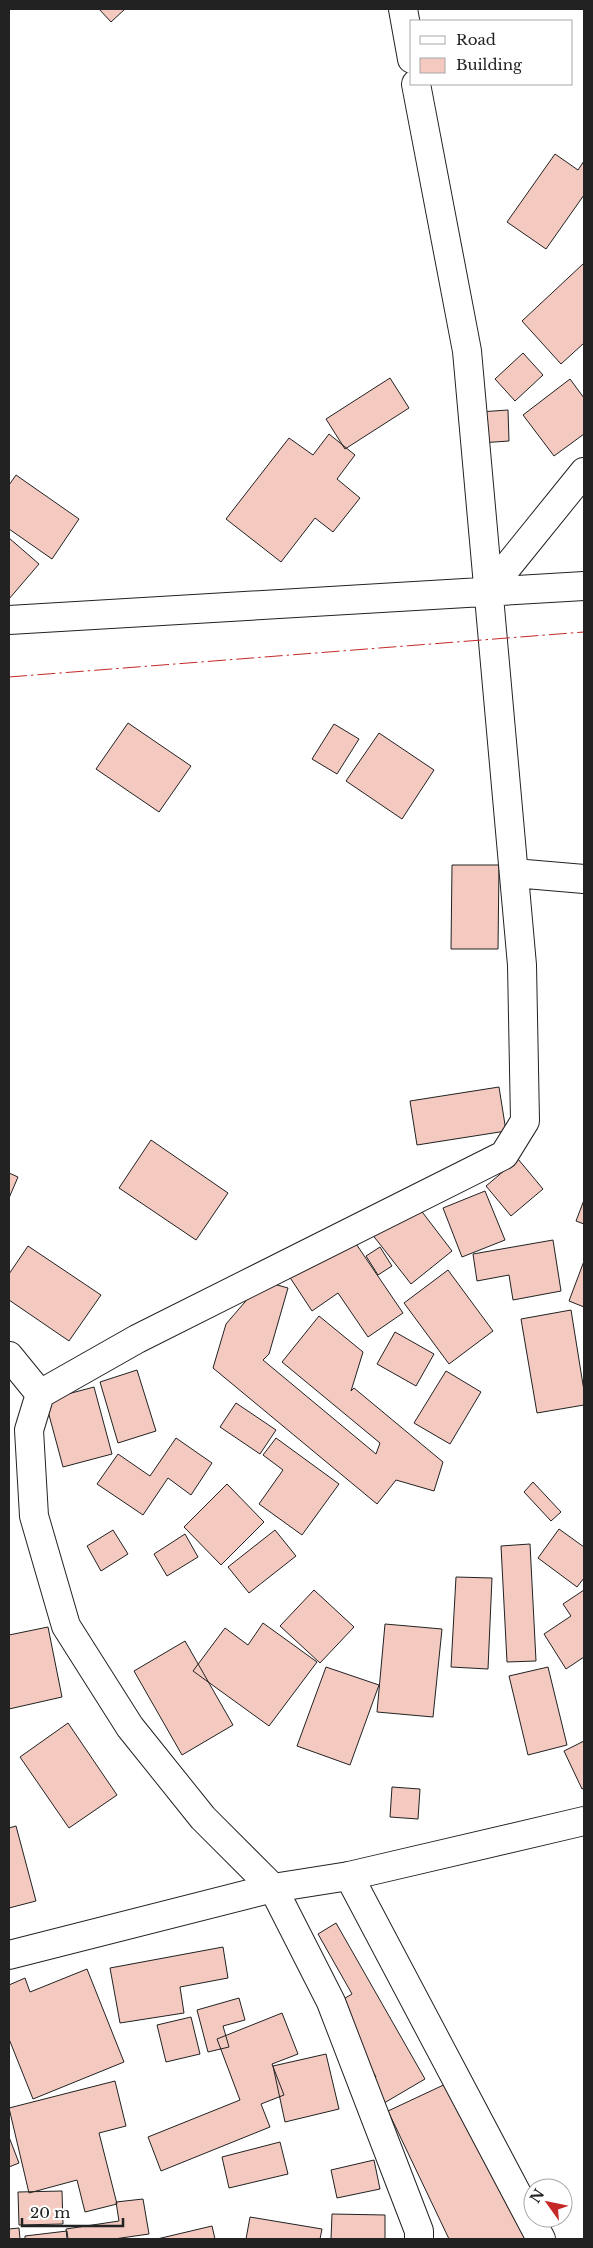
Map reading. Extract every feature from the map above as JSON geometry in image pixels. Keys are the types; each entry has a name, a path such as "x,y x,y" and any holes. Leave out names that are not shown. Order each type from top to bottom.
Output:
{"street":[{"path":"403,9 410,47"},
{"path":"416,85 466,351 522,965 524,1121 504,1155 137,1339 40,1394 29,1430 34,1516 66,1626 130,1727 203,1818 273,1888 331,2002 419,2231 419,2239"},
{"path":"487,592 584,472"},
{"path":"9,620 584,586"},
{"path":"514,873 584,879"},
{"path":"9,1356 40,1394"},
{"path":"9,1955 273,1888 349,1876 584,1821"},
{"path":"349,1876 541,2239"}],"building":[{"path":"99,9 125,9 111,22"},
{"path":"555,154 578,170 584,161 584,195 546,249 507,222"},
{"path":"584,263 584,343 561,364 522,321"},
{"path":"523,353 543,375 515,401 495,379"},
{"path":"390,378 409,408 345,449 326,419"},
{"path":"570,379 584,398 584,434 554,456 523,415"},
{"path":"508,410 509,441 480,443 479,412"},
{"path":"329,434 355,455 337,479 360,498 333,532 315,518 281,562 226,519 289,438 313,455"},
{"path":"16,475 79,519 52,559 9,529 9,485"},
{"path":"9,538 39,564 9,599"},
{"path":"128,723 191,766 159,812 96,769"},
{"path":"334,724 359,739 337,774 312,759"},
{"path":"379,733 434,770 402,819 346,781"},
{"path":"452,865 499,865 498,949 451,949"},
{"path":"499,1087 506,1131 417,1145 410,1101"},
{"path":"151,1140 228,1193 196,1240 119,1188"},
{"path":"518,1159 543,1189 511,1216 486,1186"},
{"path":"9,1173 18,1177 9,1198"},
{"path":"485,1191 505,1240 462,1257 443,1208"},
{"path":"410,1196 452,1251 411,1284 368,1229"},
{"path":"584,1200 584,1224 576,1221"},
{"path":"348,1232 403,1313 368,1337 338,1293 312,1311 287,1273"},
{"path":"553,1240 561,1291 513,1300 509,1275 477,1281 473,1254"},
{"path":"28,1246 101,1295 69,1341 9,1300 9,1274"},
{"path":"380,1247 392,1266 378,1275 366,1256"},
{"path":"584,1261 584,1307 569,1301"},
{"path":"448,1270 493,1331 449,1364 404,1303"},
{"path":"263,1281 288,1288 269,1354 263,1360 376,1454 380,1443 282,1362 319,1316 363,1352 351,1391 354,1388 443,1462 434,1491 396,1480 377,1504 213,1368 226,1324"},
{"path":"571,1310 584,1391 584,1405 537,1413 521,1319"},
{"path":"395,1332 434,1354 416,1386 377,1364"},
{"path":"137,1370 156,1431 118,1443 100,1382"},
{"path":"446,1371 481,1392 450,1444 414,1423"},
{"path":"94,1387 112,1454 63,1467 45,1400"},
{"path":"236,1403 276,1430 260,1454 220,1427"},
{"path":"176,1438 212,1463 191,1495 168,1478 143,1515 97,1484 118,1454 150,1476"},
{"path":"276,1438 339,1484 302,1535 259,1504 283,1470 263,1455"},
{"path":"533,1482 561,1512 551,1521 524,1492"},
{"path":"227,1484 264,1522 221,1565 184,1527"},
{"path":"559,1529 584,1547 584,1578 577,1587 538,1558"},
{"path":"113,1530 128,1554 101,1571 87,1546"},
{"path":"275,1530 296,1556 249,1593 228,1567"},
{"path":"185,1534 198,1557 167,1576 154,1554"},
{"path":"530,1544 536,1661 507,1662 501,1546"},
{"path":"456,1577 492,1578 488,1669 451,1667"},
{"path":"314,1590 354,1627 320,1663 280,1626"},
{"path":"584,1590 584,1657 566,1669 544,1634 571,1616 563,1604"},
{"path":"263,1623 317,1662 269,1726 193,1671 225,1628 248,1645"},
{"path":"385,1624 442,1629 433,1717 377,1712"},
{"path":"48,1627 62,1697 9,1709 9,1635"},
{"path":"185,1641 233,1725 182,1755 134,1671"},
{"path":"326,1667 379,1685 350,1765 297,1746"},
{"path":"548,1667 567,1745 528,1755 509,1676"},
{"path":"68,1723 117,1795 69,1828 20,1757"},
{"path":"584,1741 584,1788 582,1789 564,1751"},
{"path":"392,1787 420,1789 418,1819 390,1817"},
{"path":"16,1826 36,1901 9,1908 9,1828"},
{"path":"336,1923 425,2079 379,2106 366,2082 376,2077 335,2004 352,1994 318,1934"},
{"path":"223,1947 228,1978 180,1987 184,2013 120,2023 110,1968"},
{"path":"87,1969 124,2062 33,2099 9,2039 9,1985 25,1978 30,1992"},
{"path":"239,1998 245,2020 223,2026 229,2047 208,2052 197,2010"},
{"path":"282,2013 298,2054 272,2064 284,2095 261,2104 270,2127 161,2171 148,2137 240,2100 217,2039"},
{"path":"191,2017 200,2054 166,2062 157,2025"},
{"path":"326,2054 339,2109 285,2122 273,2066"},
{"path":"115,2081 126,2126 99,2133 117,2204 85,2212 77,2180 29,2193 9,2108"},
{"path":"452,2081 527,2239 449,2239 388,2111"},
{"path":"9,2137 19,2163 9,2167"},
{"path":"280,2142 288,2174 229,2188 222,2157"},
{"path":"374,2160 380,2189 337,2198 331,2170"},
{"path":"62,2191 63,2224 19,2225 18,2192"},
{"path":"143,2199 149,2234 114,2239 67,2239 66,2229 119,2221 116,2202"},
{"path":"332,2214 385,2215 385,2239 331,2239"},
{"path":"250,2217 322,2229 320,2239 246,2239"},
{"path":"212,2226 215,2239 157,2239"},
{"path":"19,2228 20,2239 9,2239 9,2229"},
{"path":"67,2231 68,2239 25,2239 25,2236"}],"power":[{"path":"9,677 584,632"}]}
